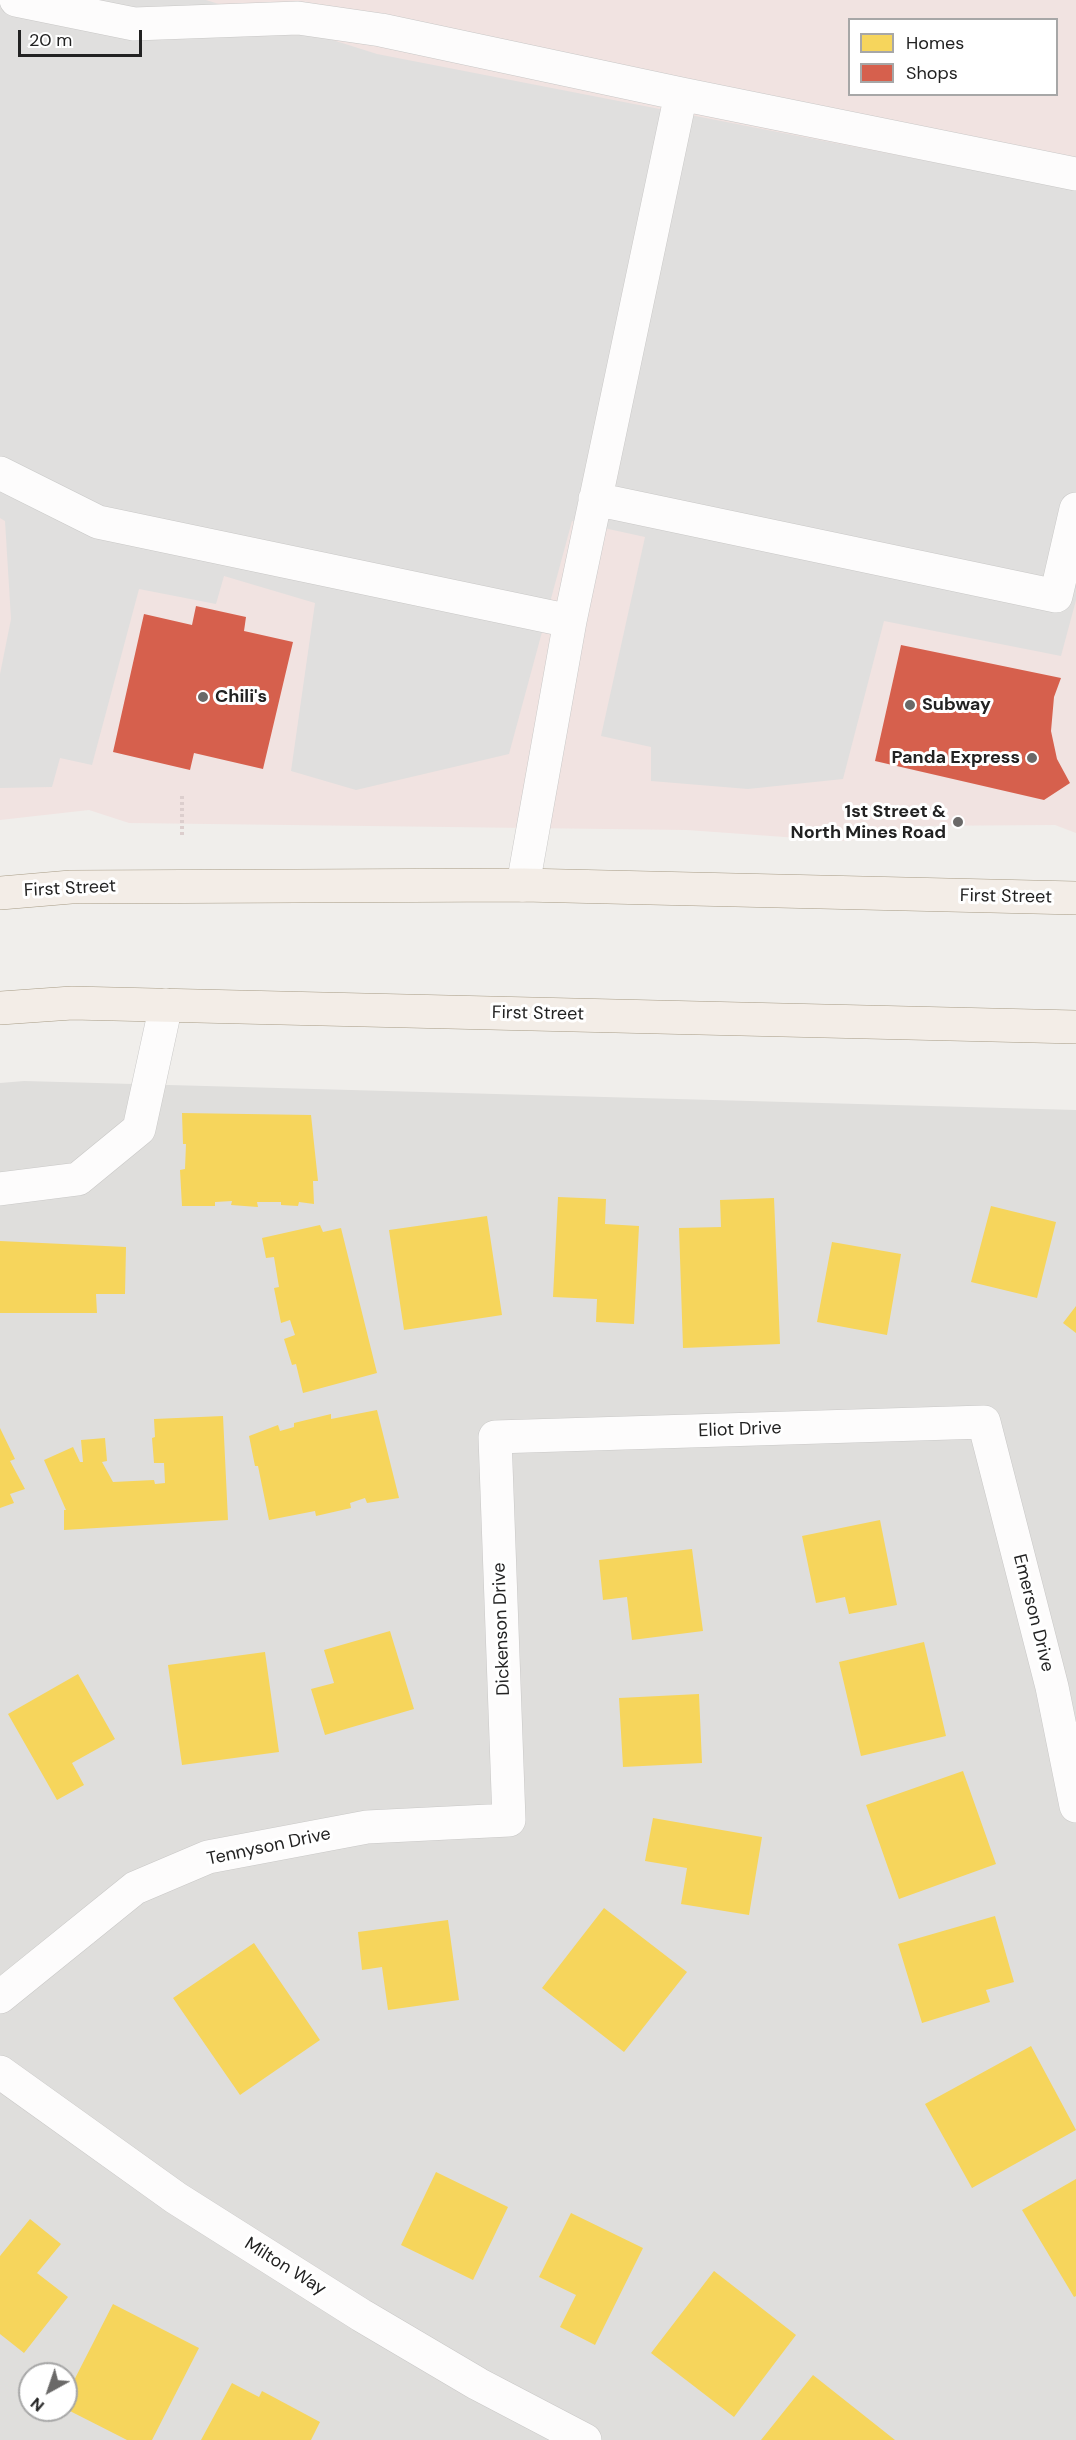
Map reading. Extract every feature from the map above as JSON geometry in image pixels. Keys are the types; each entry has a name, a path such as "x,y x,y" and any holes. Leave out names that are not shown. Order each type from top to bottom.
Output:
{"main road":[{"name":"First Street","path":"0,893 71,887 523,885 1076,898"},
{"name":"First Street","path":"0,1008 72,1003 1076,1027"}],"street":[{"path":"16,0 134,24 298,18 381,30 681,94 1076,174"},
{"path":"523,885 570,621 681,94"},
{"path":"0,473 98,522 570,621"},
{"path":"595,499 1056,597 1076,509"},
{"path":"0,1189 78,1179 139,1129 166,1005"},
{"name":"Eliot Drive","path":"495,1437 984,1422"},
{"name":"Emerson Drive","path":"984,1422 1052,1687 1076,1806"},
{"name":"Dickenson Drive","path":"495,1437 509,1820"},
{"name":"Tennyson Drive","path":"0,1997 135,1888 208,1857 367,1827 509,1820"},
{"name":"Milton Way","path":"0,2072 176,2198 351,2309 468,2378 585,2440"}],"path":[{"path":"182,795 182,835"}],"shaded area":[{"path":"0,0 1076,0 1076,833 1055,825 907,826 869,839 840,841 687,830 129,823 89,810 0,820"},
{"path":"0,0 206,0 377,54 1076,190 1076,600 1061,656 884,621 843,779 748,789 651,781 651,747 601,736 645,537 572,521 509,754 356,790 291,771 315,603 224,576 216,604 139,589 92,765 60,758 52,787 0,788 0,674 11,619 5,521 0,518"},
{"path":"24,1081 1076,1110 1076,2440 0,2440 0,1083"}],"building: Homes":[{"path":"182,1113 311,1115 318,1181 313,1181 314,1204 299,1202 298,1206 281,1205 281,1202 257,1202 258,1207 231,1205 232,1201 215,1202 215,1206 182,1206 180,1170 185,1169 186,1144 183,1144"},
{"path":"558,1197 606,1199 605,1224 639,1226 634,1324 596,1322 597,1299 553,1297"},
{"path":"774,1198 780,1344 683,1348 679,1228 721,1227 720,1200"},
{"path":"991,1206 1056,1222 1037,1298 971,1282"},
{"path":"487,1216 502,1315 404,1330 389,1230"},
{"path":"320,1225 323,1232 341,1228 377,1373 303,1393 296,1364 292,1365 284,1339 295,1335 290,1320 281,1323 274,1288 279,1287 274,1257 266,1258 262,1238"},
{"path":"0,1241 126,1247 125,1294 96,1294 97,1313 0,1313"},
{"path":"832,1242 901,1254 887,1335 817,1322"},
{"path":"1076,1306 1076,1333 1063,1323"},
{"path":"377,1410 399,1498 367,1503 365,1498 350,1503 351,1508 316,1516 315,1511 269,1520 258,1466 255,1466 249,1436 278,1425 280,1431 294,1427 294,1423 331,1414 331,1419"},
{"path":"223,1416 228,1520 64,1530 64,1510 66,1510 44,1460 73,1447 80,1462 83,1462 81,1440 105,1438 107,1461 102,1462 113,1482 154,1480 155,1484 165,1483 164,1463 154,1463 152,1438 155,1437 154,1419"},
{"path":"0,1428 15,1459 10,1461 25,1489 10,1494 14,1503 0,1508"},
{"path":"880,1520 897,1605 849,1614 845,1597 816,1603 802,1536"},
{"path":"692,1549 703,1631 632,1640 627,1597 603,1600 599,1560"},
{"path":"390,1631 414,1709 325,1735 311,1689 334,1683 324,1650"},
{"path":"924,1642 946,1736 861,1756 839,1662"},
{"path":"265,1652 279,1752 182,1765 168,1665"},
{"path":"78,1674 115,1739 72,1763 84,1785 57,1800 8,1714"},
{"path":"699,1694 702,1763 623,1767 619,1698"},
{"path":"963,1771 996,1864 899,1899 866,1805"},
{"path":"653,1818 762,1837 749,1915 681,1904 687,1868 645,1861"},
{"path":"604,1908 687,1972 624,2052 542,1988"},
{"path":"995,1916 1014,1982 986,1990 990,2002 922,2023 898,1944"},
{"path":"448,1920 459,2000 388,2010 382,1967 362,1970 358,1932"},
{"path":"254,1943 320,2040 240,2095 173,1998"},
{"path":"1031,2046 1076,2130 972,2188 925,2104"},
{"path":"436,2172 508,2207 473,2280 401,2245"},
{"path":"1076,2179 1076,2296 1074,2297 1022,2210"},
{"path":"571,2213 643,2248 595,2345 560,2327 576,2295 539,2277"},
{"path":"30,2219 61,2244 37,2273 68,2297 24,2353 0,2334 0,2256"},
{"path":"714,2271 796,2335 734,2417 651,2353"},
{"path":"113,2304 199,2348 152,2440 127,2440 78,2415 78,2373"},
{"path":"813,2375 895,2440 761,2440"},
{"path":"232,2383 259,2397 262,2391 320,2422 311,2440 201,2440"}],"building: Shops":[{"name":"Chili's","path":"196,606 246,617 244,631 293,642 263,769 194,753 190,770 113,752 144,614 192,625"},
{"path":"901,645 1061,678 1054,697 1051,731 1057,759 1070,783 1044,800 875,761"}],"place":[{"name":"Chili's","path":"203,697"},
{"name":"Subway","path":"910,705"},
{"name":"Panda Express","path":"1032,758"},
{"name":"1st Street & North Mines Road","path":"958,822"}]}
